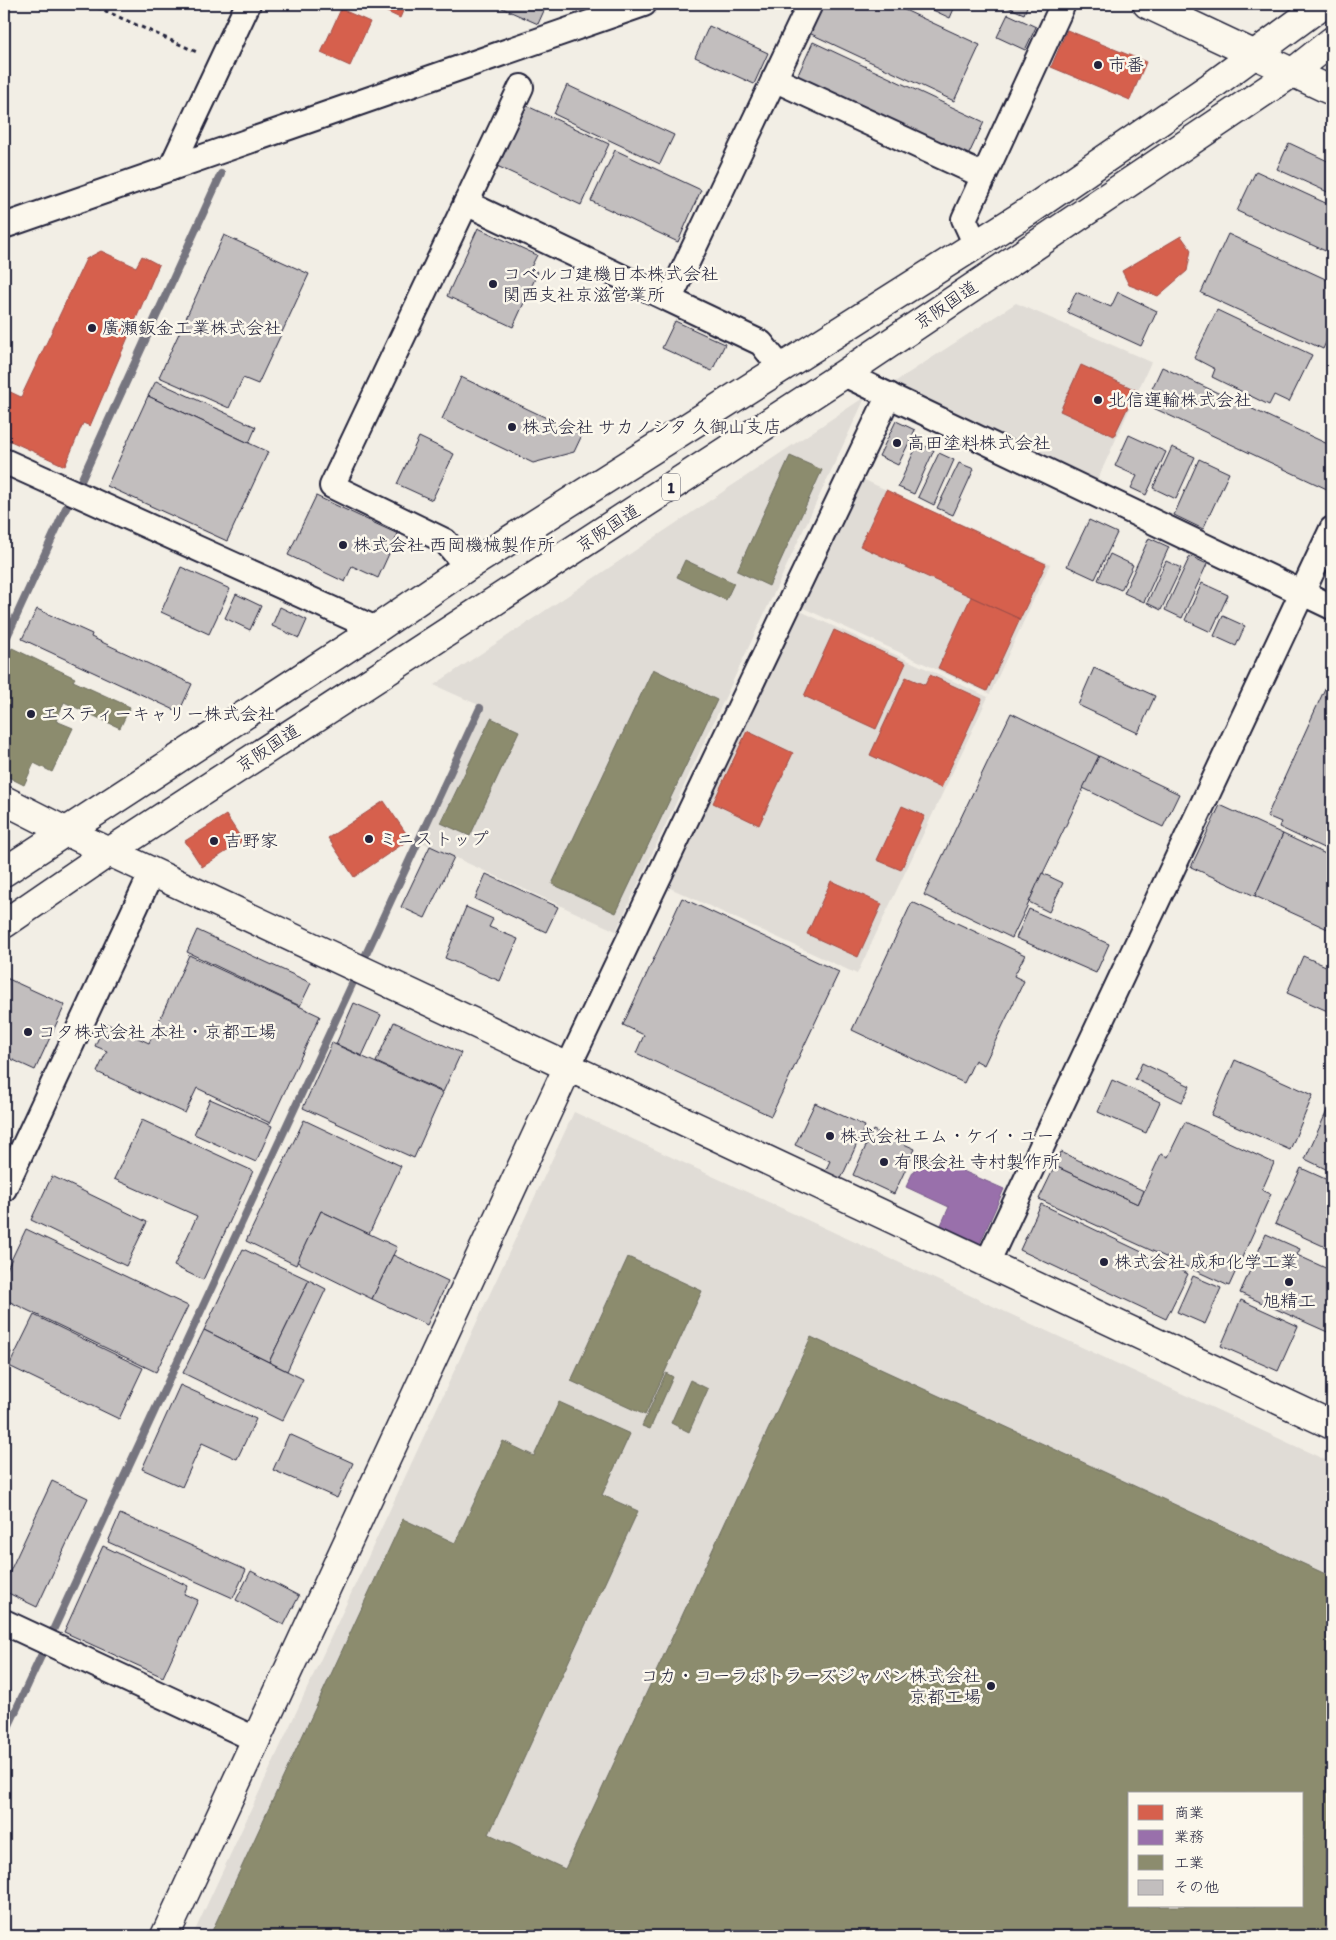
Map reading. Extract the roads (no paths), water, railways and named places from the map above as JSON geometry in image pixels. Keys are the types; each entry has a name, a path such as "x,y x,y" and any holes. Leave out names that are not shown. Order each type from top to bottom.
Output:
{"main road":[{"path":"1147,4 1332,91"},
{"name":"京阪国道","path":"4,872 376,629 467,567 976,245 1090,169 1254,55 1323,4"},
{"name":"京阪国道","path":"4,924 109,852 844,374 1292,73 1332,41"},
{"path":"4,800 109,852 1332,1425"},
{"path":"165,1936 568,1067"}],"street":[{"path":"171,168 248,4"},
{"path":"4,226 644,4"},
{"path":"670,298 810,4"},
{"path":"976,245 964,219 1064,4"},
{"path":"774,79 984,176"},
{"path":"467,567 446,541 332,486 521,87"},
{"path":"466,203 762,343 782,369"},
{"path":"844,374 1332,607"},
{"path":"568,1067 889,395"},
{"path":"4,461 376,629"},
{"path":"987,1263 1332,529"},
{"path":"4,1189 152,872"},
{"path":"4,1622 256,1740"}],"waterway":[{"path":"4,643 65,510 81,481 221,174"},
{"path":"4,1736 480,708"}],"place":[{"name":"市番","path":"1098,65"},
{"name":"コベルコ建機日本株式会社 関西支社京滋営業所","path":"493,284"},
{"name":"廣瀬鈑金工業株式会社","path":"92,328"},
{"name":"北信運輸株式会社","path":"1098,400"},
{"name":"株式会社 サカノシタ 久御山支店","path":"512,427"},
{"name":"高田塗料株式会社","path":"897,443"},
{"name":"株式会社 西岡機械製作所","path":"343,545"},
{"name":"エスティーキャリー株式会社","path":"31,714"},
{"name":"ミニストップ","path":"369,839"},
{"name":"吉野家","path":"214,841"},
{"name":"コタ株式会社 本社・京都工場","path":"28,1032"},
{"name":"株式会社エム・ケイ・ユー","path":"830,1136"},
{"name":"有限会社 寺村製作所","path":"884,1162"},
{"name":"株式会社 成和化学工業","path":"1104,1262"},
{"name":"旭精工","path":"1289,1282"},
{"name":"コカ・コーラボトラーズジャパン株式会社 京都工場","path":"991,1686"}]}
